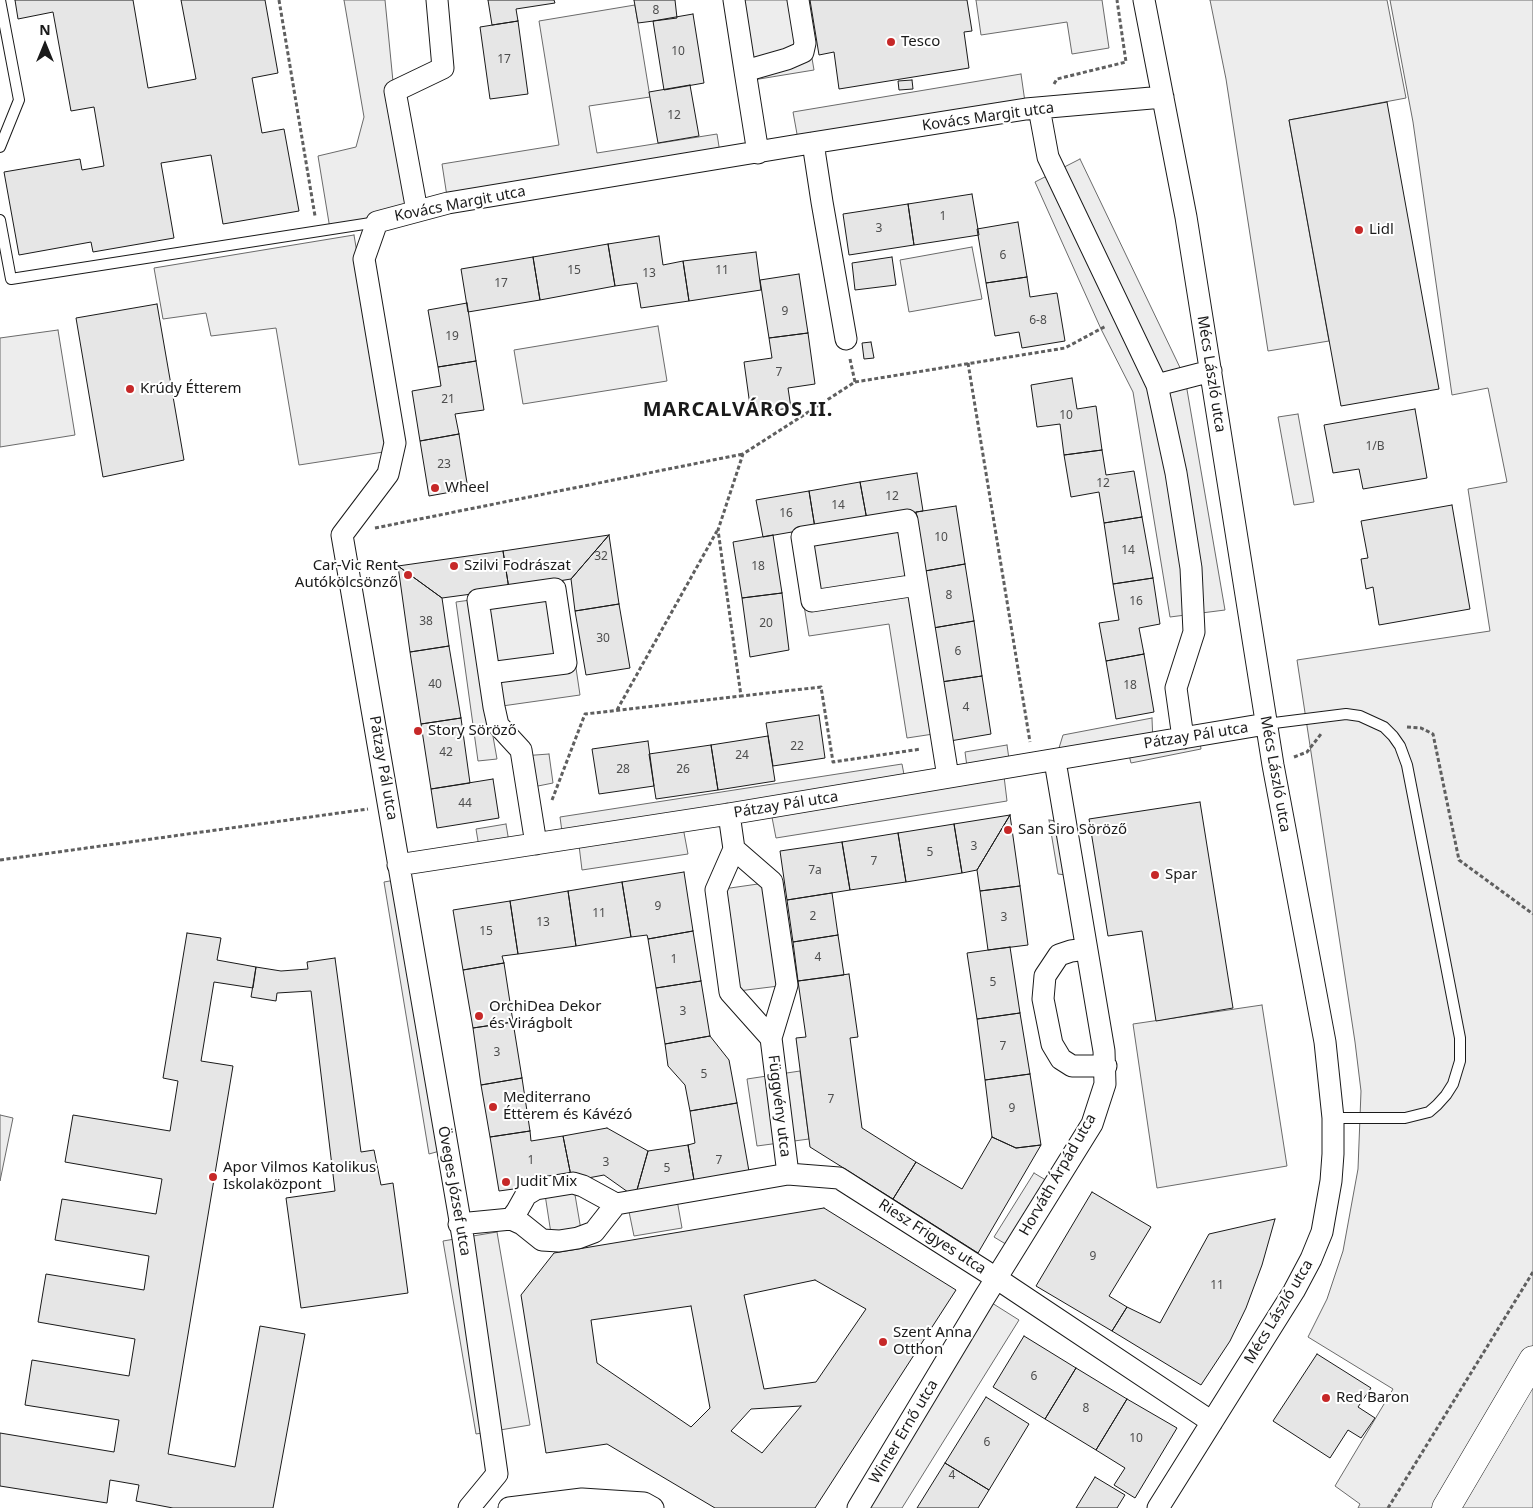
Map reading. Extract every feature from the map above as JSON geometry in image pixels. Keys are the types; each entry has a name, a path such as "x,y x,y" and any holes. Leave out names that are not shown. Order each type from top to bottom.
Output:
{"main road":[{"path":"1446,1508 1533,1360"}],"street":[{"path":"417,211 395,91 443,68 437,0"},
{"path":"734,0 758,153"},
{"path":"745,71 787,59 803,52 805,43 798,0"},
{"name":"Mécs László utca","path":"1144,0 1186,217 1266,724 1325,1042 1333,1118 1334,1154 1322,1232 1311,1260 1294,1292 1158,1508"},
{"name":"Kovács Margit utca","path":"342,535 388,474 395,443 364,259 378,222 448,203 814,143 1039,108 1163,97"},
{"path":"1039,108 1048,158 1157,385 1176,473 1191,568 1194,632 1176,688 1184,738"},
{"path":"814,143 822,202 846,339"},
{"path":"1157,385 1211,371"},
{"path":"917,585 812,601 802,537 907,520 948,778"},
{"name":"Pátzay Pál utca","path":"342,535 390,806 398,865 729,814 1033,763 1055,761 1126,747 1266,724"},
{"path":"490,673 566,662 555,589 478,600 498,726 521,750 536,844"},
{"name":"Horváth Árpád utca","path":"996,1278 1092,1124 1105,1084 1106,1066 1055,761"},
{"path":"729,814 734,849"},
{"name":"Függvény utca","path":"771,1038 730,992 716,890 734,849 772,882 786,985 771,1038 788,1174"},
{"name":"Öveges József utca","path":"398,865 464,1248 497,1474 469,1508"},
{"path":"1086,949 1059,954 1044,976 1043,1000 1052,1044 1061,1059 1072,1066 1106,1066"},
{"name":"Riesz Frigyes utca","path":"616,1204 788,1174 839,1178 996,1278 1212,1422"},
{"path":"459,1224 511,1219 522,1224 542,1240 559,1241 578,1238 594,1232 616,1204 583,1186 573,1183 536,1189 526,1195 518,1211 511,1219"},
{"name":"Winter Ernő utca","path":"858,1508 996,1278"},
{"path":"509,1508 582,1500 644,1503 653,1508"}],"lane":[{"path":"0,0 19,100 0,147"},
{"path":"0,220 11,279 378,222"},
{"path":"1266,724 1346,714 1360,716 1384,727 1400,746 1407,765 1460,1038 1460,1061 1453,1084 1442,1100 1428,1112 1405,1118 1333,1118"}],"path":[{"path":"279,0 318,231"},
{"path":"1039,108 1057,79 1126,62 1117,0"},
{"path":"855,382 1065,348 1124,317"},
{"path":"968,363 1033,763"},
{"path":"342,535 744,454"},
{"path":"617,710 718,530"},
{"path":"550,806 585,714 741,696"},
{"path":"0,860 390,806"},
{"path":"1388,1508 1533,1272"}],"shaded area":[{"path":"344,0 385,0 406,214 330,229 318,156 356,147 364,117"},
{"path":"726,0 802,0 814,70 747,81"},
{"path":"976,0 1102,0 1109,48 1072,54 1067,22 981,35"},
{"path":"1210,0 1387,0 1406,98 1289,120 1329,341 1268,351 1226,79"},
{"path":"1390,0 1533,0 1533,1508 1358,1508 1360,1504 1335,1486 1393,1389 1308,1337 1327,1299 1343,1251 1358,1169 1361,1091 1297,660 1490,631 1468,489 1507,482 1488,388 1452,395 1413,122"},
{"path":"635,5 650,97 589,106 597,153 717,134 721,159 448,203 442,164 559,145 539,21"},
{"path":"1021,74 1026,109 799,145 793,112"},
{"path":"1080,159 1185,378 1225,610 1170,617 1133,392 1101,329 1035,182"},
{"path":"354,235 390,451 299,465 276,328 211,336 206,313 163,319 154,268"},
{"path":"972,247 982,299 909,312 900,260"},
{"path":"658,326 667,381 523,404 514,350"},
{"path":"58,330 75,435 0,447 0,338"},
{"path":"1298,414 1314,502 1294,505 1278,417"},
{"path":"906,514 940,733 907,738 889,624 809,636 792,532"},
{"path":"564,587 580,695 488,708 497,759 478,761 456,602"},
{"path":"1152,718 1153,743 1199,735 1201,749 1131,763 1127,747 1055,761 1063,735"},
{"path":"1007,745 1010,766 1003,768 1007,801 776,838 770,807 682,822 688,854 582,870 578,837 563,839 560,817 902,764 906,785 968,774 965,752"},
{"path":"549,754 553,783 528,788 522,756"},
{"path":"1049,820 1065,822 1074,876 1058,874"},
{"path":"506,824 510,848 480,853 476,829"},
{"path":"401,879 447,1149 429,1154 384,882"},
{"path":"772,882 787,985 730,992 716,890"},
{"path":"1262,1005 1287,1166 1157,1188 1133,1024"},
{"path":"800,1071 809,1139 757,1146 747,1079"},
{"path":"0,1115 13,1118 0,1181"},
{"path":"1034,1173 1054,1185 1014,1249 994,1237"},
{"path":"573,1183 582,1236 552,1240 544,1188"},
{"path":"676,1194 682,1228 634,1236 627,1202"},
{"path":"497,1232 530,1425 476,1434 443,1241"},
{"path":"984,1298 1019,1320 902,1508 858,1508"}],"building":[{"path":"15,0 133,0 148,88 196,79 181,0 265,0 278,73 252,78 262,133 284,129 299,211 223,224 211,155 161,163 174,238 93,252 91,242 19,255 4,172 80,159 82,170 104,166 94,107 71,111 53,12 18,19"},
{"path":"488,0 554,0 555,3 516,9 518,21 492,25"},
{"path":"634,0 675,0 677,18 638,23"},
{"name":"Tesco","path":"810,0 967,0 972,31 964,32 969,68 839,89 834,52 819,55"},
{"path":"693,14 704,83 664,90 653,21"},
{"path":"518,21 528,94 490,99 480,27"},
{"path":"912,80 913,89 899,90 898,81"},
{"path":"690,85 699,136 658,143 649,92"},
{"name":"Lidl","path":"1387,102 1439,389 1341,406 1289,120"},
{"path":"972,194 979,235 914,245 908,204"},
{"path":"908,204 914,245 849,255 843,214"},
{"path":"1018,222 1027,277 986,283 977,229"},
{"path":"659,236 663,265 683,261 689,301 641,308 637,283 615,286 608,244"},
{"path":"608,244 615,286 540,300 533,257"},
{"path":"756,252 761,290 689,301 683,261"},
{"path":"533,257 540,300 468,312 461,269"},
{"path":"892,257 896,285 855,290 852,263"},
{"path":"799,274 808,333 769,338 760,280"},
{"path":"1027,277 1030,297 1057,293 1065,341 1022,348 1019,332 995,336 986,283"},
{"path":"467,303 476,361 438,367 428,310"},
{"name":"Krúdy Étterem","path":"157,304 184,460 103,477 76,318"},
{"path":"808,333 815,384 788,388 791,408 751,413 744,362 772,358 769,338"},
{"path":"871,342 874,358 864,359 862,343"},
{"path":"476,361 484,410 455,414 459,434 420,441 412,391 441,386 438,367"},
{"path":"1072,378 1077,409 1096,406 1102,450 1064,455 1060,424 1037,427 1031,385"},
{"path":"1415,409 1427,478 1363,489 1359,469 1333,473 1324,425"},
{"path":"459,434 468,489 429,496 420,441"},
{"path":"1102,450 1106,475 1134,471 1142,517 1104,523 1099,492 1071,497 1064,455"},
{"path":"917,473 923,511 867,520 860,482"},
{"path":"860,482 867,520 815,528 809,491"},
{"path":"809,491 815,528 763,537 756,500"},
{"path":"1452,505 1470,609 1379,625 1373,587 1366,589 1361,559 1368,558 1361,521"},
{"path":"956,506 965,564 925,571 916,512"},
{"path":"1142,517 1153,578 1113,584 1104,523"},
{"path":"609,535 619,604 575,611 571,579"},
{"path":"609,535 571,579 509,589 503,551"},
{"path":"773,535 782,593 742,598 733,542"},
{"path":"503,551 509,589 442,598 398,566"},
{"path":"965,564 974,621 933,628 925,571"},
{"path":"398,566 442,598 449,646 410,652"},
{"path":"1153,578 1160,624 1139,628 1144,654 1106,661 1099,623 1119,620 1113,584"},
{"path":"782,593 789,650 750,657 742,598"},
{"path":"619,604 630,668 586,675 575,611"},
{"path":"974,621 982,676 941,682 933,628"},
{"path":"449,646 461,718 421,724 410,652"},
{"path":"1144,654 1154,712 1116,719 1106,661"},
{"path":"982,676 991,734 950,741 941,682"},
{"path":"819,715 825,758 773,766 766,723"},
{"path":"461,718 470,783 431,789 421,724"},
{"path":"768,736 775,781 718,790 711,745"},
{"path":"648,741 654,786 599,794 592,749"},
{"path":"711,745 718,790 656,799 649,754"},
{"path":"493,779 499,818 437,828 431,789"},
{"name":"Spar","path":"1200,802 1233,1008 1156,1021 1142,931 1108,936 1089,819"},
{"path":"1010,815 977,870 962,873 954,824"},
{"path":"1010,815 1020,886 980,891 977,870"},
{"path":"954,824 962,873 906,882 898,833"},
{"path":"898,833 906,882 850,890 842,842"},
{"path":"842,842 850,890 787,900 780,851"},
{"path":"684,872 693,931 648,939 647,935 631,937 622,882"},
{"path":"622,882 631,937 576,946 568,891"},
{"path":"1020,886 1028,945 988,950 980,891"},
{"path":"568,891 576,946 518,954 510,901"},
{"path":"832,893 838,935 793,942 787,900"},
{"path":"510,901 518,954 502,956 504,963 463,970 453,910"},
{"path":"693,931 701,981 656,988 648,939"},
{"path":"187,933 221,938 217,960 256,967 253,988 214,982 201,1061 233,1066 168,1454 235,1467 260,1326 305,1334 273,1508 173,1508 136,1501 139,1485 110,1480 107,1503 0,1486 0,1433 114,1452 119,1420 25,1405 32,1360 129,1376 135,1339 38,1322 46,1274 144,1290 149,1256 55,1240 62,1199 156,1214 162,1179 65,1162 73,1115 170,1131 178,1081 163,1078"},
{"path":"838,935 844,975 798,981 793,942"},
{"path":"1010,947 1020,1013 977,1019 967,953"},
{"path":"335,958 361,1152 374,1150 381,1185 393,1183 408,1293 301,1308 286,1198 335,1191 311,991 277,993 276,1001 251,997 256,967 281,971 308,969 307,962"},
{"path":"504,963 513,1022 473,1028 463,970"},
{"path":"849,974 858,1037 850,1038 862,1128 916,1162 893,1199 810,1147 796,1038 806,1037 798,981"},
{"path":"701,981 710,1036 665,1044 656,988"},
{"path":"1020,1013 1030,1074 985,1080 977,1019"},
{"path":"513,1022 522,1078 481,1085 473,1028"},
{"path":"710,1036 729,1060 737,1103 690,1111 685,1085 668,1066 665,1044"},
{"path":"1030,1074 1041,1145 1016,1148 992,1137 985,1080"},
{"path":"522,1078 530,1131 490,1137 481,1085"},
{"path":"737,1103 750,1177 695,1186 688,1145 695,1143 690,1111"},
{"path":"607,1128 648,1151 635,1197 604,1175 572,1181 563,1136"},
{"path":"530,1131 531,1141 563,1136 572,1181 499,1191 490,1137"},
{"path":"992,1137 1016,1148 1041,1145 978,1253 893,1199 916,1162 962,1189"},
{"path":"688,1145 695,1186 635,1197 648,1151"},
{"path":"1092,1192 1151,1227 1109,1296 1127,1307 1112,1331 1036,1286"},
{"name":"Szent Anna Otthon","path":"824,1208 956,1290 815,1508 715,1508 607,1444 546,1453 521,1295 554,1253","holes":["815,1280 866,1309 816,1382 764,1389 744,1295","691,1306 710,1408 691,1427 597,1363 591,1320","801,1406 762,1453 731,1431 751,1409"]},
{"path":"1275,1219 1262,1265 1246,1308 1230,1341 1201,1385 1112,1331 1127,1307 1160,1323 1209,1234"},
{"path":"1024,1336 1076,1368 1045,1419 993,1387"},
{"name":"Red Baron","path":"1317,1354 1371,1388 1358,1407 1375,1418 1361,1438 1348,1430 1330,1458 1273,1421"},
{"path":"1076,1368 1127,1399 1096,1450 1045,1419"},
{"path":"986,1397 1029,1424 989,1490 945,1463"},
{"path":"1127,1399 1177,1428 1135,1498 1114,1485 1125,1468 1096,1450"},
{"path":"945,1463 989,1490 978,1508 917,1508"},
{"path":"1095,1477 1125,1495 1117,1508 1076,1508"}],"place":[{"name":"Tesco","path":"891,42"},
{"name":"Lidl","path":"1359,230"},
{"name":"Krúdy Étterem","path":"130,389"},
{"name":"Wheel","path":"435,488"},
{"name":"Szilvi Fodrászat","path":"454,566"},
{"name":"Car-Vic Rent Autókölcsönző","path":"408,575"},
{"name":"Story Söröző","path":"418,731"},
{"name":"San Siro Söröző","path":"1008,830"},
{"name":"Spar","path":"1155,875"},
{"name":"OrchiDea Dekor és Virágbolt","path":"479,1016"},
{"name":"Mediterrano Étterem és Kávézó","path":"493,1107"},
{"name":"Apor Vilmos Katolikus Iskolaközpont","path":"213,1177"},
{"name":"Judit Mix","path":"506,1182"},
{"name":"Szent Anna Otthon","path":"883,1342"},
{"name":"Red Baron","path":"1326,1398"}],"district":[{"name":"MARCALVÁROS II.","path":"738,410"}]}
